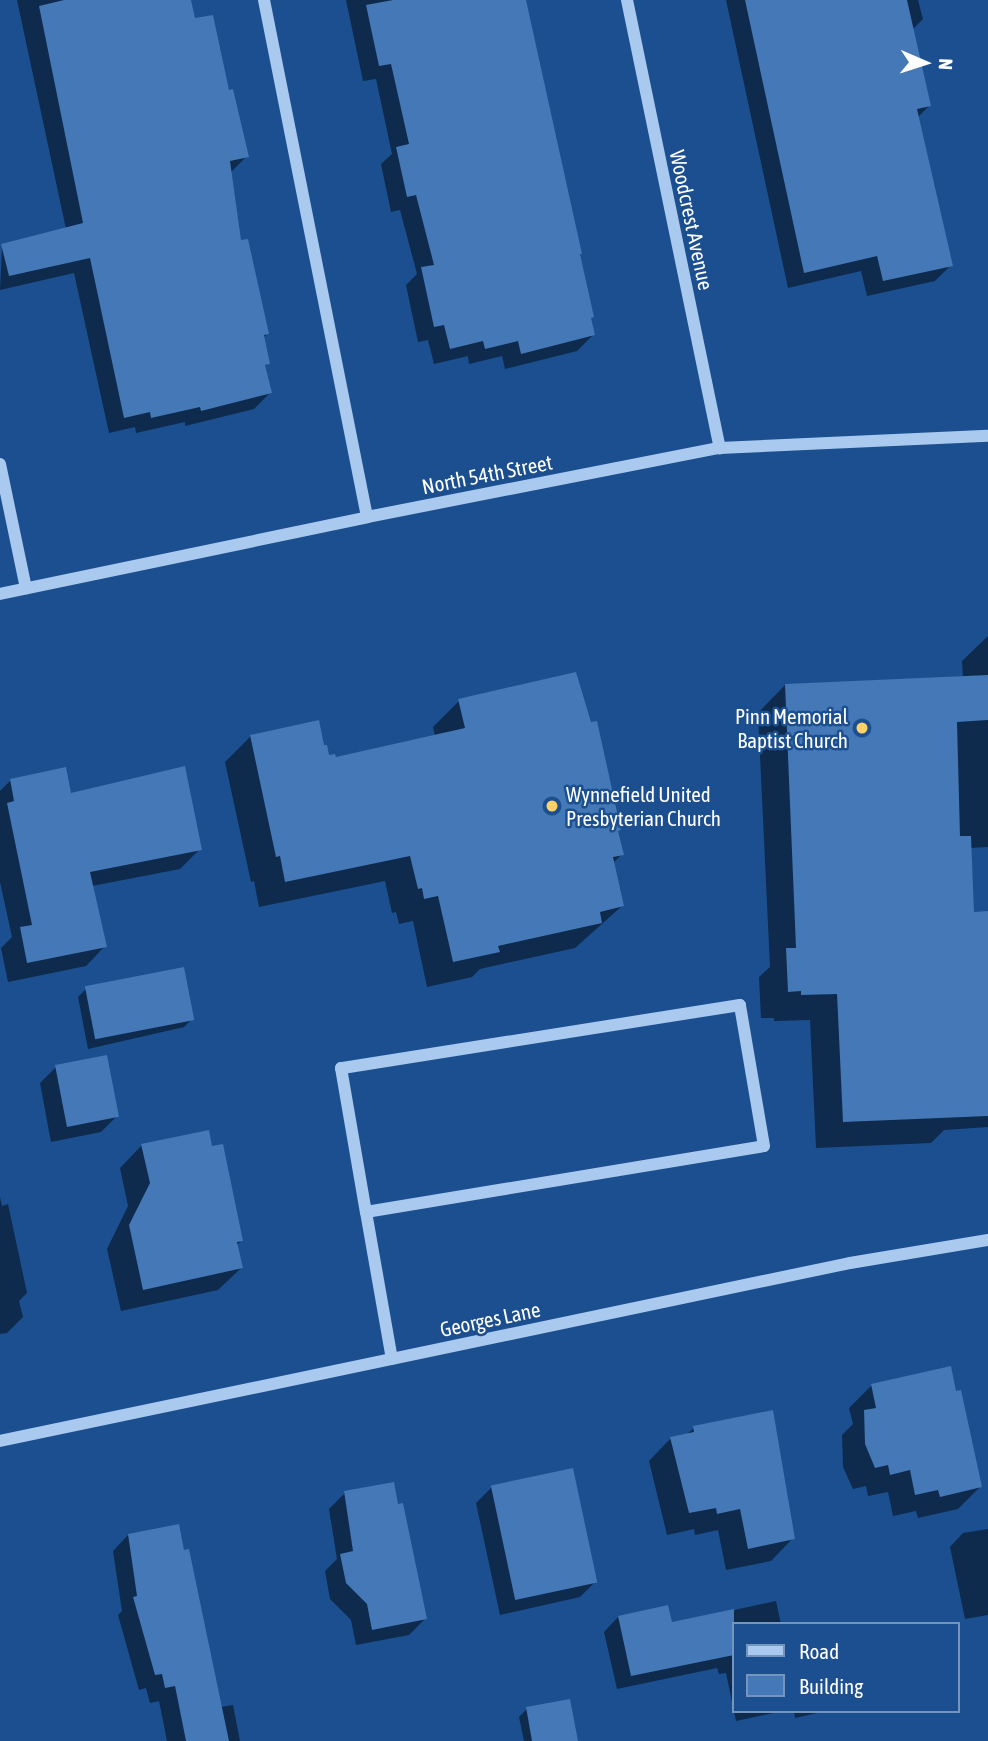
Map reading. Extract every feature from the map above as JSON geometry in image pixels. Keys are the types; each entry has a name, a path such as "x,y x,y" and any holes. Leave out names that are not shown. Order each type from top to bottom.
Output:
{"street":[{"path":"264,0 366,517"},
{"name":"Woodcrest Avenue","path":"627,0 720,448"},
{"name":"North 54th Street","path":"0,594 366,517 720,448 988,436"},
{"path":"0,464 26,588"},
{"path":"366,1212 764,1146 740,1004 341,1068 366,1212 392,1359"},
{"name":"Georges Lane","path":"0,1441 850,1263 988,1240"}],"building":[{"path":"64,0 191,0 195,18 213,15 229,90 233,89 249,157 230,161 241,240 248,239 269,334 264,335 270,364 265,365 272,393 201,411 200,407 151,418 150,412 124,418 90,258 9,276 1,244 83,223 39,6"},
{"path":"393,0 526,0 582,254 595,335 521,354 518,341 485,349 483,341 450,349 444,325 434,327 421,267 434,265 416,195 407,197 396,147 409,144 391,64 379,66 366,5"},
{"path":"745,0 907,0 931,106 917,109 953,266 883,281 877,256 804,273"},
{"path":"576,672 591,722 597,721 624,855 613,857 624,906 600,912 602,923 498,946 500,952 453,962 438,896 424,899 422,888 418,889 410,856 285,882 280,856 276,857 250,735 319,720 324,745 327,745 329,755 335,754 336,757 465,728 458,699"},
{"path":"988,675 988,720 957,722 960,836 971,836 974,912 988,911 988,1116 843,1122 837,994 801,995 801,991 788,992 786,948 796,948 785,684"},
{"path":"185,766 202,850 90,872 107,947 27,963 20,927 32,925 7,803 14,801 10,779 66,767 71,793"},
{"path":"184,967 194,1020 95,1039 85,986"},
{"path":"107,1055 119,1117 67,1127 55,1065"},
{"path":"209,1130 212,1146 223,1144 243,1241 237,1242 243,1268 143,1290 129,1225 150,1183 141,1144"},
{"path":"951,1366 956,1391 961,1390 982,1487 940,1497 938,1490 915,1495 910,1470 890,1475 888,1465 875,1468 865,1444 864,1410 876,1408 871,1384"},
{"path":"773,1410 795,1539 748,1549 740,1509 717,1514 716,1508 689,1513 670,1437 694,1432 693,1426"},
{"path":"573,1468 597,1582 515,1600 491,1485"},
{"path":"394,1482 398,1504 403,1503 427,1619 372,1630 367,1604 346,1583 340,1554 353,1551 344,1491"},
{"path":"179,1524 184,1550 189,1549 229,1741 186,1741 175,1686 165,1688 162,1674 155,1675 133,1597 137,1596 128,1534"},
{"path":"668,1605 672,1622 734,1609 732,1655 631,1676 618,1616"},
{"path":"570,1699 578,1741 532,1741 526,1707"}],"place":[{"name":"Pinn Memorial Baptist Church","path":"862,728"},
{"name":"Wynnefield United Presbyterian Church","path":"552,806"}]}
